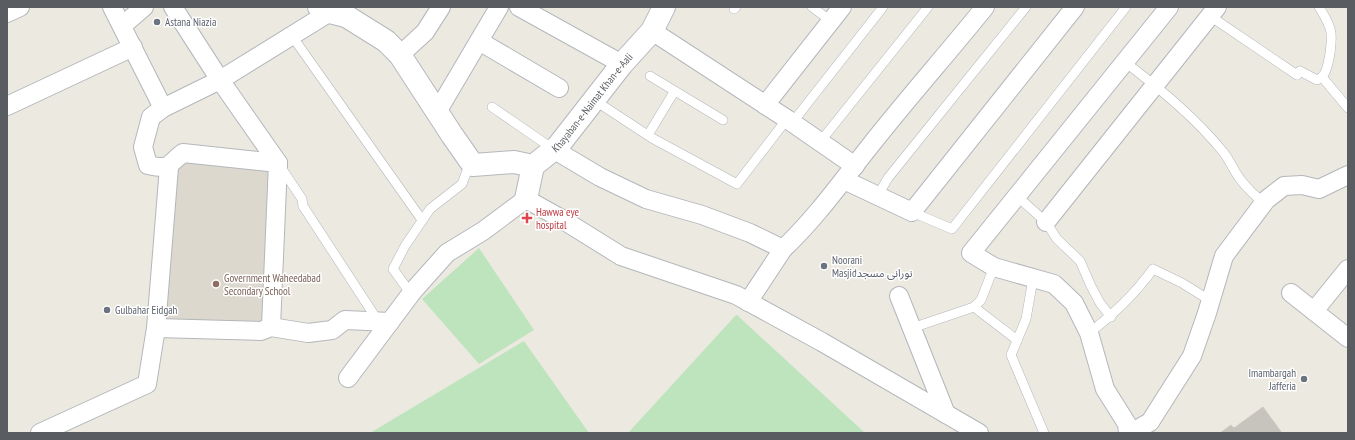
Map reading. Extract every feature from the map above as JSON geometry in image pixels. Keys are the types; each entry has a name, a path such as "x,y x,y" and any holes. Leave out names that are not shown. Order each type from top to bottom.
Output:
{"street":[{"path":"7,13 20,7"},
{"path":"112,7 163,108"},
{"path":"122,26 144,7"},
{"path":"173,7 220,80 278,163 270,327"},
{"path":"400,55 426,32 441,7"},
{"path":"437,112 499,7"},
{"path":"519,7 622,64"},
{"name":"Khayaban-e-Naimat Khan-e-Aali","path":"533,166 558,146 622,64 652,31 664,7"},
{"path":"765,105 842,7"},
{"path":"748,302 784,249 803,230 985,7"},
{"path":"652,31 820,142 849,173 878,195 912,212 1075,7"},
{"path":"1169,7 971,253 994,268 1054,284 1074,304 1090,333 1105,389 1127,424 1129,433 1150,422 1192,356 1211,301 1224,256 1264,203 1284,186 1302,185 1319,189 1348,174"},
{"path":"169,167 148,165 143,147 151,117 163,108 220,80 292,36 325,10 346,16 386,41 400,55 473,165 514,162 533,166 526,199 483,231 447,253 411,294 384,321 348,378"},
{"path":"1046,222 1214,12"},
{"path":"479,41 559,88"},
{"path":"7,106 133,47"},
{"path":"553,149 600,177 646,199 702,215 750,233 784,249"},
{"path":"40,433 147,384 156,328 169,167 184,153 278,163"},
{"path":"526,199 560,218 621,256 736,295 822,342 979,433"},
{"path":"1314,311 1348,269"},
{"path":"1291,293 1348,338"},
{"path":"900,296 946,414"},
{"path":"156,328 260,331 270,327 308,332 332,330 345,320 384,321"}],"lane":[{"path":"812,7 831,21"},
{"path":"594,100 648,135 737,184 883,7"},
{"path":"820,142 928,7"},
{"path":"878,195 888,178 1026,7"},
{"path":"912,212 952,229 1126,7"},
{"path":"1214,12 1297,76 1300,72 1317,80 1325,74 1331,33 1328,23 1319,7"},
{"path":"292,36 422,220"},
{"path":"1125,62 1155,85 1199,124 1225,153 1251,192 1264,203"},
{"path":"650,76 674,92 723,120"},
{"path":"1322,77 1348,108"},
{"path":"648,135 674,92"},
{"path":"492,107 553,149"},
{"path":"411,294 393,269 405,246 430,209 462,184 471,161"},
{"path":"278,163 302,199 303,206 384,321"},
{"path":"1017,196 1046,222 1057,239 1080,261 1091,286 1110,317"},
{"path":"912,328 974,307 981,300 994,268"},
{"path":"1090,333 1110,317 1138,290 1153,269 1182,283 1211,301"},
{"path":"1033,278 1026,319 1011,355 1044,433"},
{"path":"974,307 1017,340"}],"shaded area":[{"name":"Government Waheedabad Secondary School","path":"176,159 278,163 271,327 156,328"}],"green space":[{"path":"479,248 534,330 479,364 422,299"},
{"path":"737,315 865,433 628,433"},
{"path":"524,341 589,433 370,433"}],"building":[{"path":"1263,407 1282,433 1220,433 1231,425 1234,428"}],"place":[{"name":"Astana Niazia","path":"157,22"},
{"name":"Hawwa eye hospital","path":"527,218"},
{"name":"Noorani Masjidنورانی مسجد","path":"824,266"},
{"name":"Government Waheedabad Secondary School","path":"216,284"},
{"name":"Gulbahar Eidgah","path":"107,310"},
{"name":"Imambargah Jafferia","path":"1304,379"}]}
